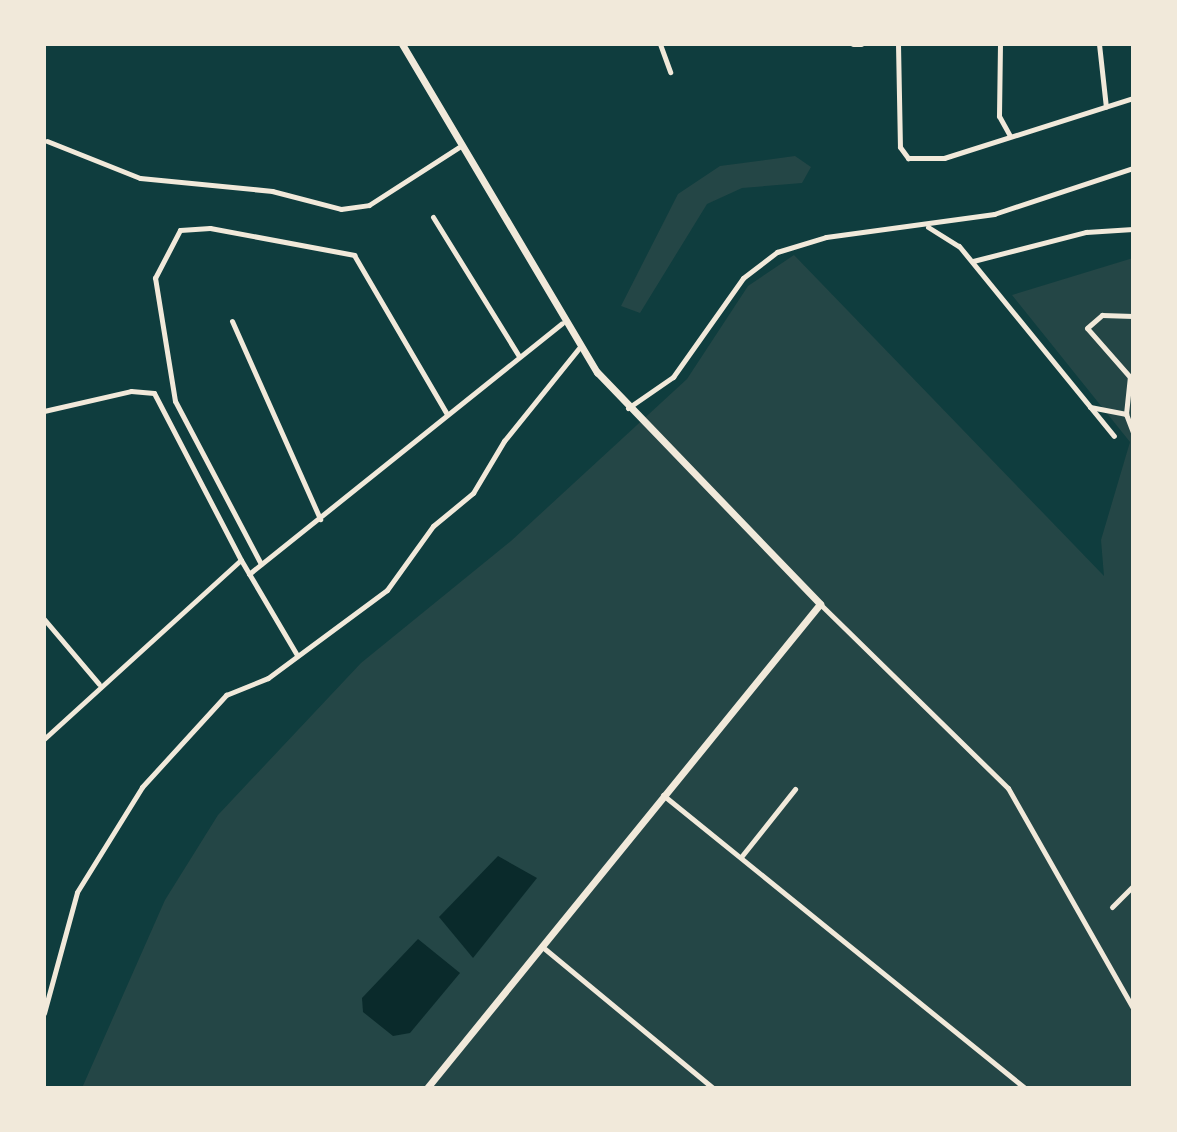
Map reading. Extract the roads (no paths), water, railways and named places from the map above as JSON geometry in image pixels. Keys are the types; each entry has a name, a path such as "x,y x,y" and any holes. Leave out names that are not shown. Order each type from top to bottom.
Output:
{"street":[{"path":"402,44 459,147 579,348 627,409 698,472 820,604 952,726 1008,788 1133,1008"},
{"path":"660,44 670,72"},
{"path":"853,44 861,44"},
{"path":"898,44 900,147 908,158 944,158 1133,98"},
{"path":"1000,44 999,116 1011,136"},
{"path":"1099,44 1106,107"},
{"path":"45,141 140,178 272,191 341,209 369,205 459,147"},
{"path":"627,409 673,377 758,263 800,243 927,227 994,214 1133,168"},
{"path":"433,217 519,356"},
{"path":"927,227 973,261 1114,436"},
{"path":"261,564 175,401 155,278 180,230 210,228 354,255 447,414"},
{"path":"973,261 1086,232 1133,229"},
{"path":"1133,316 1102,315 1087,328 1130,377 1126,414 1133,432"},
{"path":"232,321 320,519"},
{"path":"249,574 562,323"},
{"path":"44,1013 48,988 91,861 142,787 226,695 268,678 387,590 433,526 473,493 504,441 579,348"},
{"path":"44,411 131,391 154,393 173,420 241,560 297,655"},
{"path":"1089,407 1126,414"},
{"path":"44,739 99,684 241,560"},
{"path":"428,1088 545,949 663,795 820,604"},
{"path":"44,619 99,684"},
{"path":"741,857 795,789"},
{"path":"663,795 1025,1088"},
{"path":"1112,907 1133,886"},
{"path":"545,949 713,1088"},
{"path":"44,978 48,988"}]}
